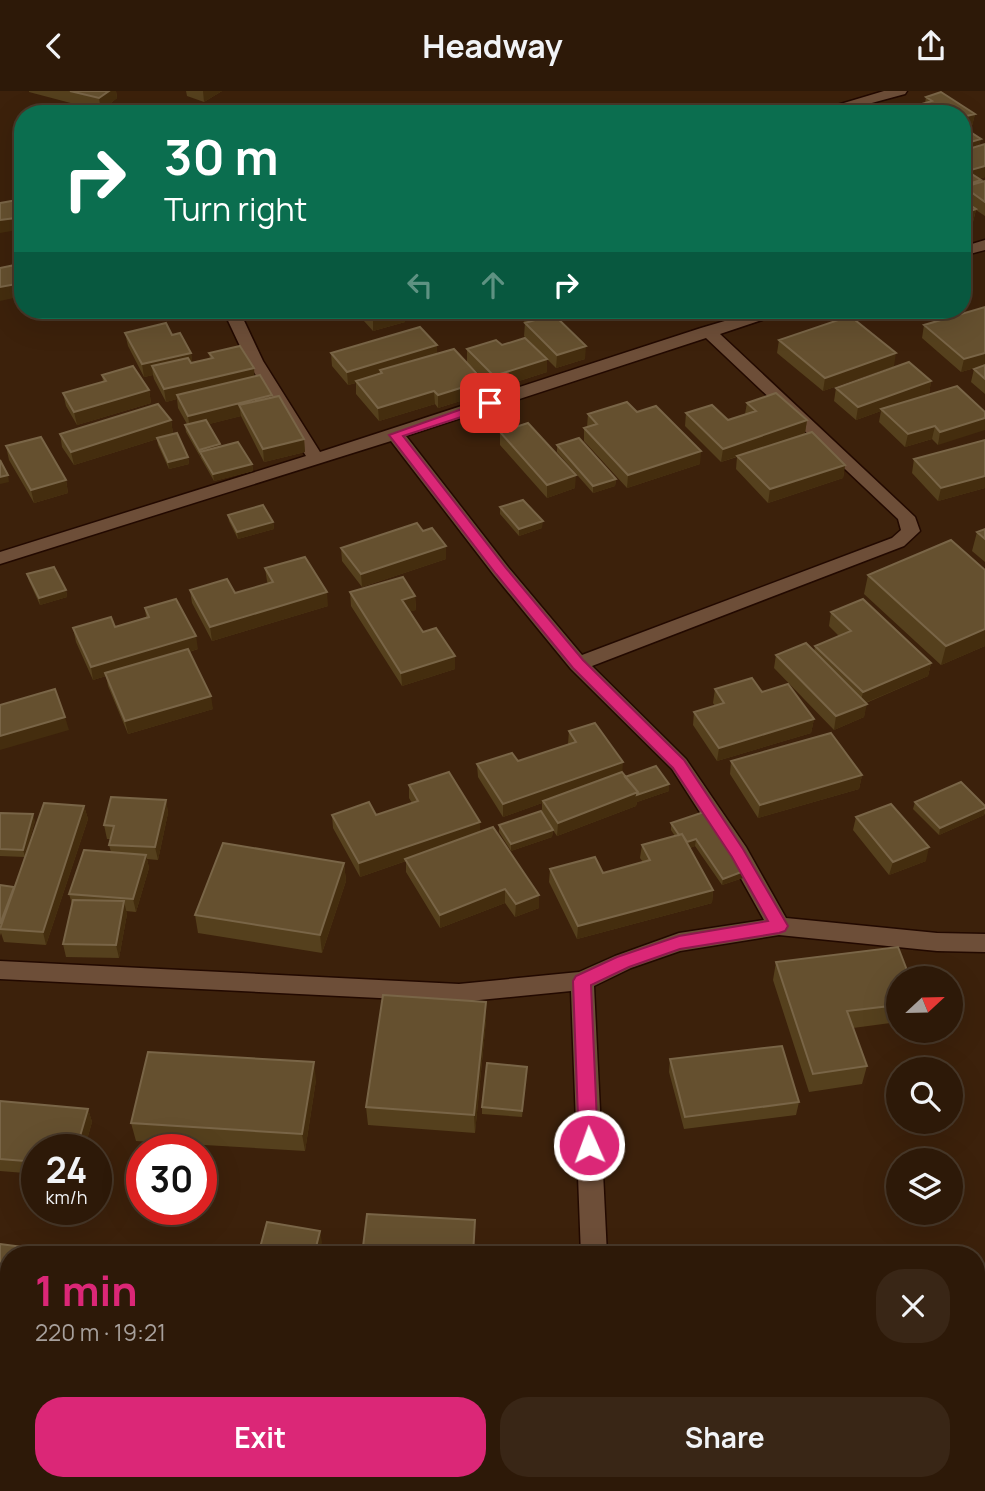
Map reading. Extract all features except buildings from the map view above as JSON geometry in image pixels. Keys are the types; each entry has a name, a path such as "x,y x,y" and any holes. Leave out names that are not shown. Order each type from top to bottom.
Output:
{"street":[{"path":"848,105 900,91"},
{"path":"235,319 255,361 316,457"},
{"path":"0,558 316,457 395,435 747,319"},
{"path":"578,664 898,542 911,531 906,517 707,331"},
{"path":"395,435 578,664 679,764 738,853 779,926"},
{"path":"0,970 458,993 582,981 623,962 679,942 779,926 937,942 985,943"},
{"path":"582,981 594,1246"}],"route":[{"path":"490,403 395,435 578,664 679,764 738,853 779,926 679,942 623,962 582,981 589,1145"}]}
